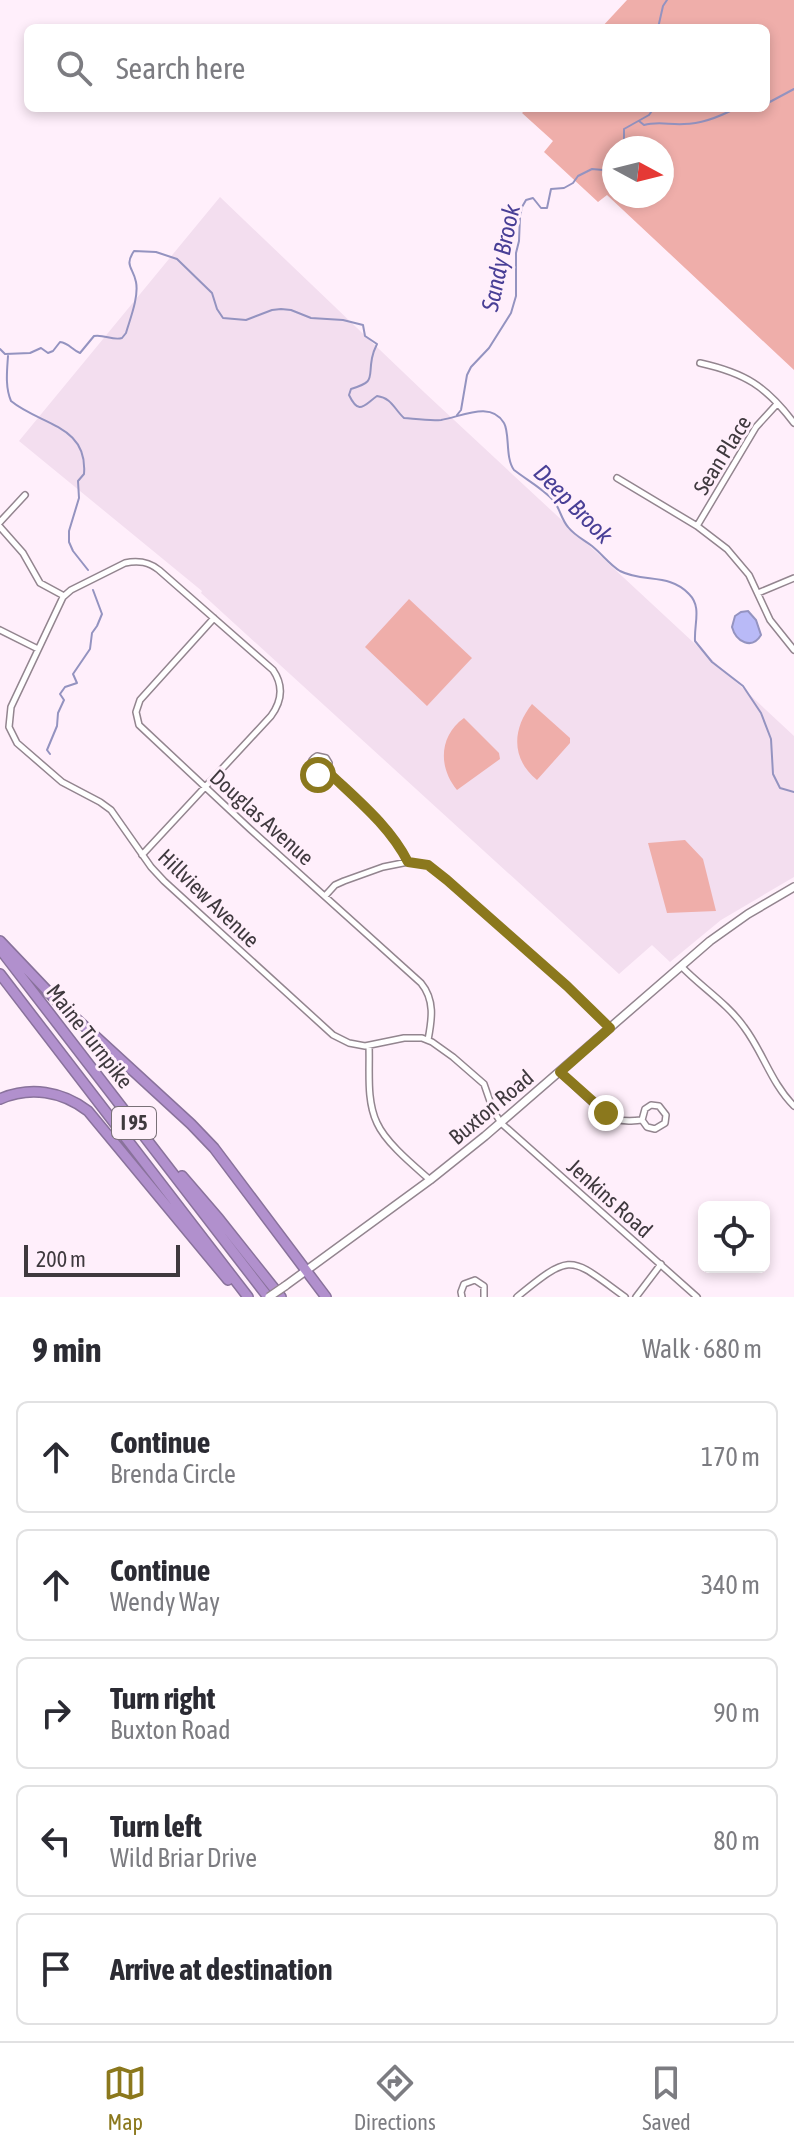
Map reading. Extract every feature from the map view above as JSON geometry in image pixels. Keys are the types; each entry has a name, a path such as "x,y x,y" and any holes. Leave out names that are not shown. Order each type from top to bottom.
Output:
{"highway":[{"path":"0,941 80,1024 214,1148 326,1297"},
{"name":"Maine Turnpike","path":"0,949 269,1297"},
{"name":"Maine Turnpike","path":"0,974 248,1297"},
{"path":"0,1099 28,1092 50,1093 73,1101 88,1111 242,1297"},
{"path":"139,1130 207,1204 281,1297"}],"main road":[{"name":"Buxton Road","path":"305,1271 430,1180 501,1123 723,931 794,887"},
{"path":"269,1297 305,1271"}],"street":[{"path":"700,363 744,376 794,423"},
{"name":"Sean Place","path":"697,526 756,427 777,404"},
{"path":"617,478 716,539 749,575 770,620 794,650"},
{"path":"25,495 0,525 19,547 40,583 64,596 125,563 139,561 153,565 273,670 279,680 281,692 271,716 142,855"},
{"path":"758,593 794,578"},
{"name":"Hillview Avenue","path":"64,596 9,713 11,735 24,751 62,782 108,807 164,881 329,1031 349,1043 369,1046"},
{"name":"Douglas Avenue","path":"214,618 141,697 136,712 138,722 144,731 423,986 432,1009 428,1040"},
{"path":"0,630 38,649"},
{"path":"327,771 383,825 408,862"},
{"path":"325,896 339,883 383,867 408,862 428,865 567,986 610,1028"},
{"path":"681,966 741,1022 780,1090 794,1106"},
{"path":"430,1180 394,1145 377,1123 371,1095 369,1046 399,1038 428,1040 484,1084 501,1123"},
{"path":"560,1072 610,1116 627,1121 642,1120"},
{"path":"651,1105 659,1106 666,1115 665,1123 659,1128 650,1129 642,1120 645,1109 651,1105"},
{"name":"Jenkins Road","path":"501,1123 697,1297"},
{"path":"517,1297 552,1269 573,1264 588,1269 625,1297"},
{"path":"636,1297 661,1264"},
{"path":"462,1297 464,1284 475,1280 484,1286 484,1297"}],"shaded area":[{"path":"627,0 794,0 794,370 621,208 674,208 674,136 602,136 602,199 598,202 544,152 553,141 522,113 770,112 770,24 605,24"},
{"path":"220,197 425,393 794,736 794,877 721,920 670,962 652,945 619,974 202,591 19,441"},
{"path":"409,599 472,658 427,706 365,647"},
{"path":"532,704 570,738 570,743 537,780 522,763 517,744 521,723"},
{"path":"464,718 499,753 500,759 457,790 447,772 444,752 450,734"},
{"path":"685,840 703,859 716,911 667,913 648,843"}],"water":[{"path":"748,611 756,620 761,635 749,643 737,637 732,627 735,616"}],"waterway":[{"path":"659,24 667,0"},
{"name":"Sandy Brook","path":"770,102 794,89"},
{"name":"Sandy Brook","path":"624,136 624,129 651,112"},
{"name":"Sandy Brook","path":"639,121 644,125 691,124 727,112"},
{"name":"Sandy Brook","path":"457,415 461,410 471,367 489,348 511,313 516,296 520,216 526,200 533,198 541,208 547,208 551,189 564,188 592,169 602,170"},
{"name":"Deep Brook","path":"0,349 5,354 30,353 41,348 48,353 60,342 80,353 94,336 122,338 136,294 136,282 129,263 134,251 156,252 177,259 212,293 223,318 246,320 281,309 311,318 363,325 365,336 377,344 368,381 351,389 349,395 356,405 362,407 377,396 389,401 404,418 441,420 484,411 498,416 506,427 509,459 514,470 553,500 573,532 620,571 673,583 682,587 693,599 696,610 695,641 712,662 743,686 761,713 771,739 773,774 780,788 794,792"},
{"path":"8,356 7,385 11,401 60,428 78,445 83,458 84,474 78,481 79,498 69,531 69,542 88,570"},
{"path":"50,754 47,750 64,700 60,694 65,687 77,683 73,674 90,649 92,633 102,614 93,590"}],"route":[{"path":"318,775 327,771 383,825 408,862 428,865 447,880 610,1028 560,1072 606,1113"}]}
